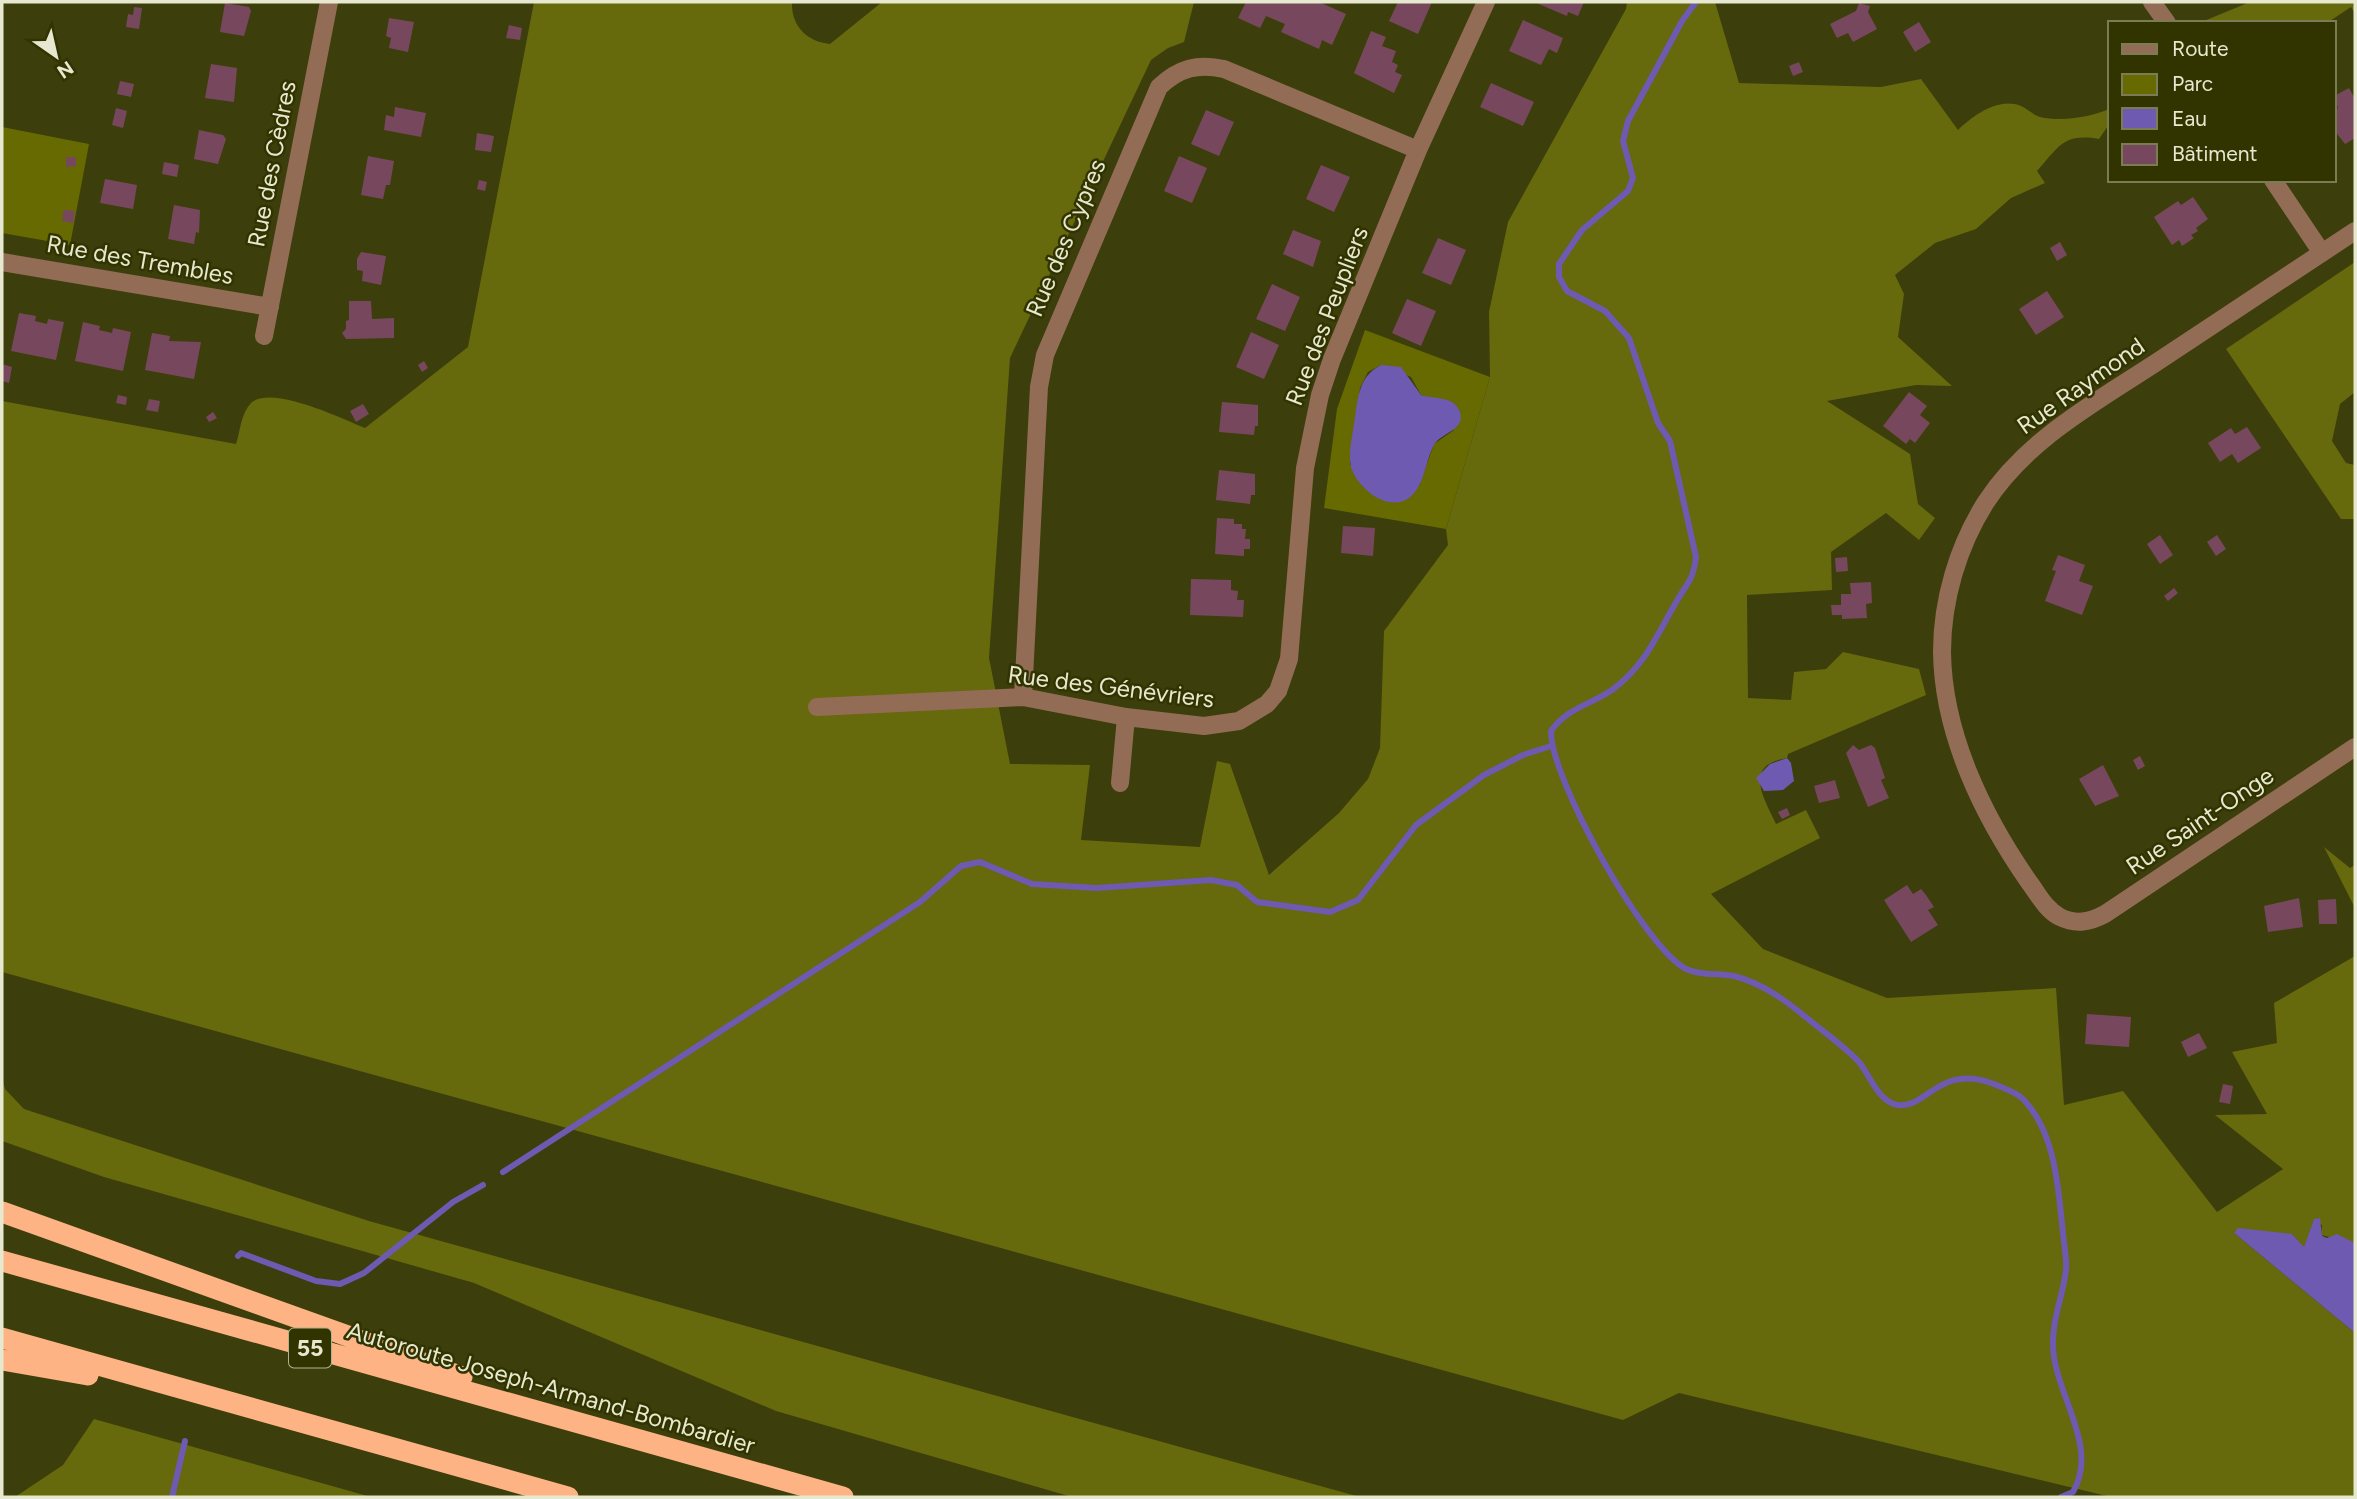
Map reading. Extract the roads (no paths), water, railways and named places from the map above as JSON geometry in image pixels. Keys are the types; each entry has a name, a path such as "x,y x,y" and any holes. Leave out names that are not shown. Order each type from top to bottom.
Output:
{"highway":[{"path":"2,1212 618,1434"},
{"name":"Autoroute Joseph-Armand-Bombardier","path":"2,1261 843,1497"},
{"path":"2,1338 568,1497"},
{"path":"2,1360 204,1395"}],"street":[{"name":"Rue des Cèdres","path":"264,336 329,2"},
{"name":"Rue des Peupliers","path":"1267,704 1278,691 1289,659 1305,468 1320,395 1332,359 1418,150 1486,2"},
{"path":"2152,2 2166,21"},
{"name":"Rue des Cypres","path":"1023,696 1039,387 1045,355 1128,154 1159,87 1182,70 1196,66 1224,69 1418,150"},
{"path":"2274,182 2322,253"},
{"name":"Rue Raymond","path":"2067,920 2051,911 2018,866 1975,787 1959,745 1944,683 1942,652 1949,588 1958,558 1987,501 2028,453 2082,412 2355,231"},
{"name":"Rue des Trembles","path":"2,262 270,307"},
{"name":"Rue des Génévriers","path":"817,707 1023,696 1126,717 1204,726 1223,725 1247,718 1267,704"},
{"path":"1120,783 1126,717"},
{"name":"Rue Saint-Onge","path":"2067,920 2083,922 2105,914 2355,747"}],"water":[{"path":"1381,365 1401,367 1421,395 1452,402 1461,417 1457,426 1434,445 1418,487 1409,498 1401,502 1383,500 1366,490 1354,475 1350,462 1360,390 1367,376"},
{"path":"1787,758 1791,763 1794,781 1783,790 1764,791 1756,778 1770,764"},
{"path":"2320,1218 2322,1236 2327,1238 2337,1234 2355,1243 2355,1333 2234,1233 2238,1228 2292,1234 2304,1247 2314,1219"}],"waterway":[{"path":"1696,2 1682,21 1628,121 1623,141 1633,178 1628,191 1582,230 1559,264 1559,277 1567,291 1605,311 1629,338 1658,423 1670,441 1696,557 1695,565 1655,640 1633,672 1612,690 1564,717 1551,731 1555,754 1582,821 1602,859 1647,929 1668,954 1686,969 1745,979 1776,995 1854,1057 1880,1094 1891,1103 1908,1104 1947,1082 1975,1079 2017,1094 2034,1113 2049,1144 2057,1180 2066,1266 2054,1326 2053,1346 2055,1364 2074,1419 2081,1456 2080,1474 2073,1492 2061,1497"},
{"path":"503,1172 920,902 961,866 980,862 1032,884 1097,888 1211,880 1237,885 1257,902 1330,912 1358,900 1416,825 1484,775 1523,755 1551,746"},
{"path":"238,1256 241,1253 316,1281 340,1284 364,1273 453,1202 483,1185"},
{"path":"172,1497 185,1441"}]}
